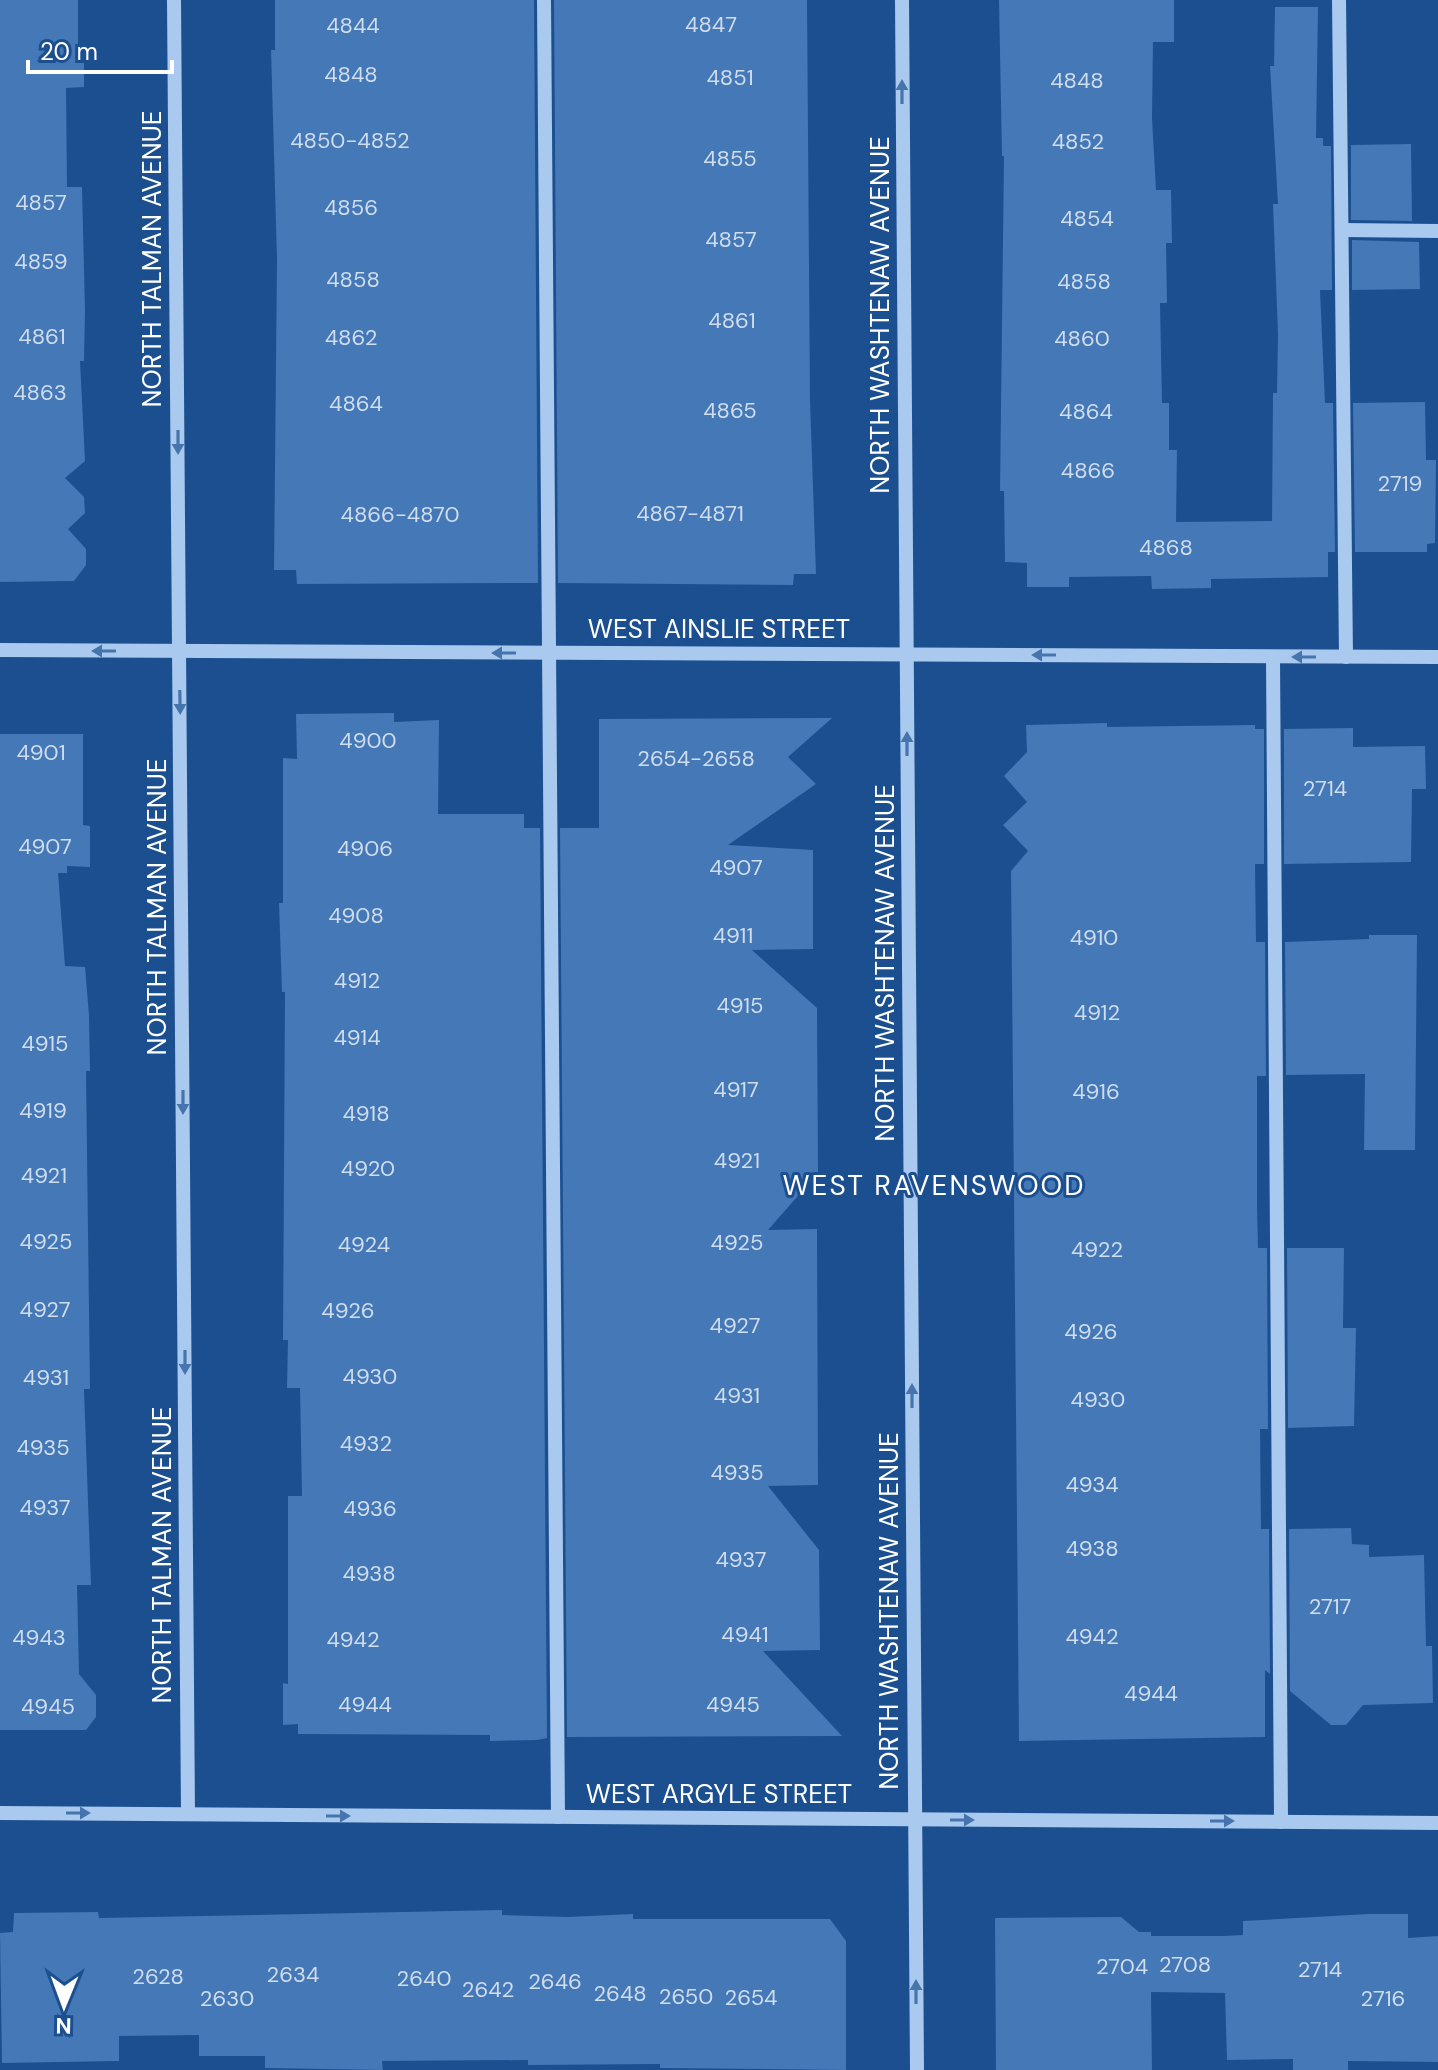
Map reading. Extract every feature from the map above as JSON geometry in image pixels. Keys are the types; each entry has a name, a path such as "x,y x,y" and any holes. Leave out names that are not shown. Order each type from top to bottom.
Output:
{"street":[{"name":"NORTH TALMAN AVENUE","path":"174,0 188,1814"},
{"path":"544,0 558,1817"},
{"name":"NORTH WASHTENAW AVENUE","path":"902,0 917,2070"},
{"path":"1339,0 1346,657"},
{"path":"1342,230 1438,231"},
{"name":"WEST AINSLIE STREET","path":"0,650 1438,657"},
{"path":"1273,657 1281,1822"},
{"name":"WEST ARGYLE STREET","path":"0,1813 1438,1823"}],"building":[{"path":"0,0 78,0 78,50 84,50 84,87 66,88 67,187 82,187 85,310 84,361 80,361 85,461 65,478 84,497 85,513 68,529 86,549 86,565 74,581 0,582"},
{"path":"275,0 534,0 538,583 297,584 296,570 274,570 277,259 271,50 275,50"},
{"path":"554,0 807,0 810,400 816,574 794,574 793,585 558,583"},
{"path":"999,0 1174,0 1174,42 1153,42 1152,118 1156,190 1171,190 1172,243 1166,243 1167,303 1160,303 1162,403 1169,403 1169,450 1177,450 1176,522 1272,521 1273,393 1277,393 1278,334 1273,204 1278,204 1270,66 1274,66 1275,7 1318,7 1316,138 1323,138 1323,146 1331,146 1332,290 1320,290 1325,403 1333,403 1335,552 1328,552 1328,577 1211,579 1211,588 1152,589 1151,576 1069,577 1069,587 1027,587 1027,563 1005,562 1004,491 1000,491 1004,156"},
{"path":"1411,144 1412,221 1351,220 1351,145"},
{"path":"1352,240 1419,242 1420,289 1352,290"},
{"path":"1425,402 1426,460 1436,460 1435,543 1427,544 1427,552 1355,552 1353,403"},
{"path":"394,713 394,722 439,720 438,814 524,814 524,828 540,828 547,1738 537,1740 490,1741 490,1735 298,1734 298,1724 283,1725 283,1683 288,1684 288,1496 302,1496 300,1388 287,1388 288,1340 283,1340 285,992 282,992 279,903 283,903 283,758 297,759 296,714"},
{"path":"832,718 788,757 816,784 728,845 813,850 813,949 752,950 817,1008 818,1173 768,1230 817,1229 818,1485 768,1486 819,1550 820,1650 763,1651 842,1736 567,1737 560,828 599,828 599,719"},
{"path":"1107,723 1107,727 1255,725 1255,729 1264,729 1264,864 1255,864 1256,942 1265,942 1266,1076 1257,1076 1257,1207 1258,1248 1267,1248 1268,1429 1260,1429 1261,1529 1269,1529 1270,1674 1265,1670 1265,1737 1019,1741 1011,871 1028,851 1003,825 1027,802 1004,776 1027,752 1026,725"},
{"path":"1353,728 1353,747 1425,746 1426,789 1412,789 1411,862 1284,864 1284,729"},
{"path":"0,734 83,734 83,825 90,826 90,867 67,866 67,873 58,873 65,966 85,967 89,1015 90,1071 86,1071 90,1389 84,1389 91,1585 77,1585 79,1674 96,1695 96,1717 86,1730 0,1730"},
{"path":"1369,935 1417,935 1415,1150 1364,1150 1365,1074 1286,1075 1285,942 1369,939"},
{"path":"1287,1248 1344,1248 1343,1328 1356,1328 1354,1426 1288,1428"},
{"path":"1351,1528 1352,1544 1369,1545 1369,1557 1424,1555 1426,1646 1432,1646 1433,1703 1363,1705 1346,1725 1331,1725 1290,1691 1289,1529"},
{"path":"502,1910 502,1915 567,1917 633,1914 633,1919 830,1919 846,1941 846,2070 660,2068 660,2064 528,2065 528,2060 382,2061 383,2070 265,2068 265,2056 199,2056 199,2035 119,2036 119,2061 2,2063 0,1933 13,1932 14,1913 98,1912 99,1918"},
{"path":"1408,1914 1408,1938 1438,1936 1438,2062 1348,2061 1348,2070 1293,2070 1293,2059 1227,2060 1225,1993 1151,1992 1152,2070 996,2070 995,1918 1121,1917 1139,1932 1151,1932 1151,1936 1224,1936 1243,1935 1243,1921"}],"district":[{"name":"WEST RAVENSWOOD","path":"934,1185"}]}
